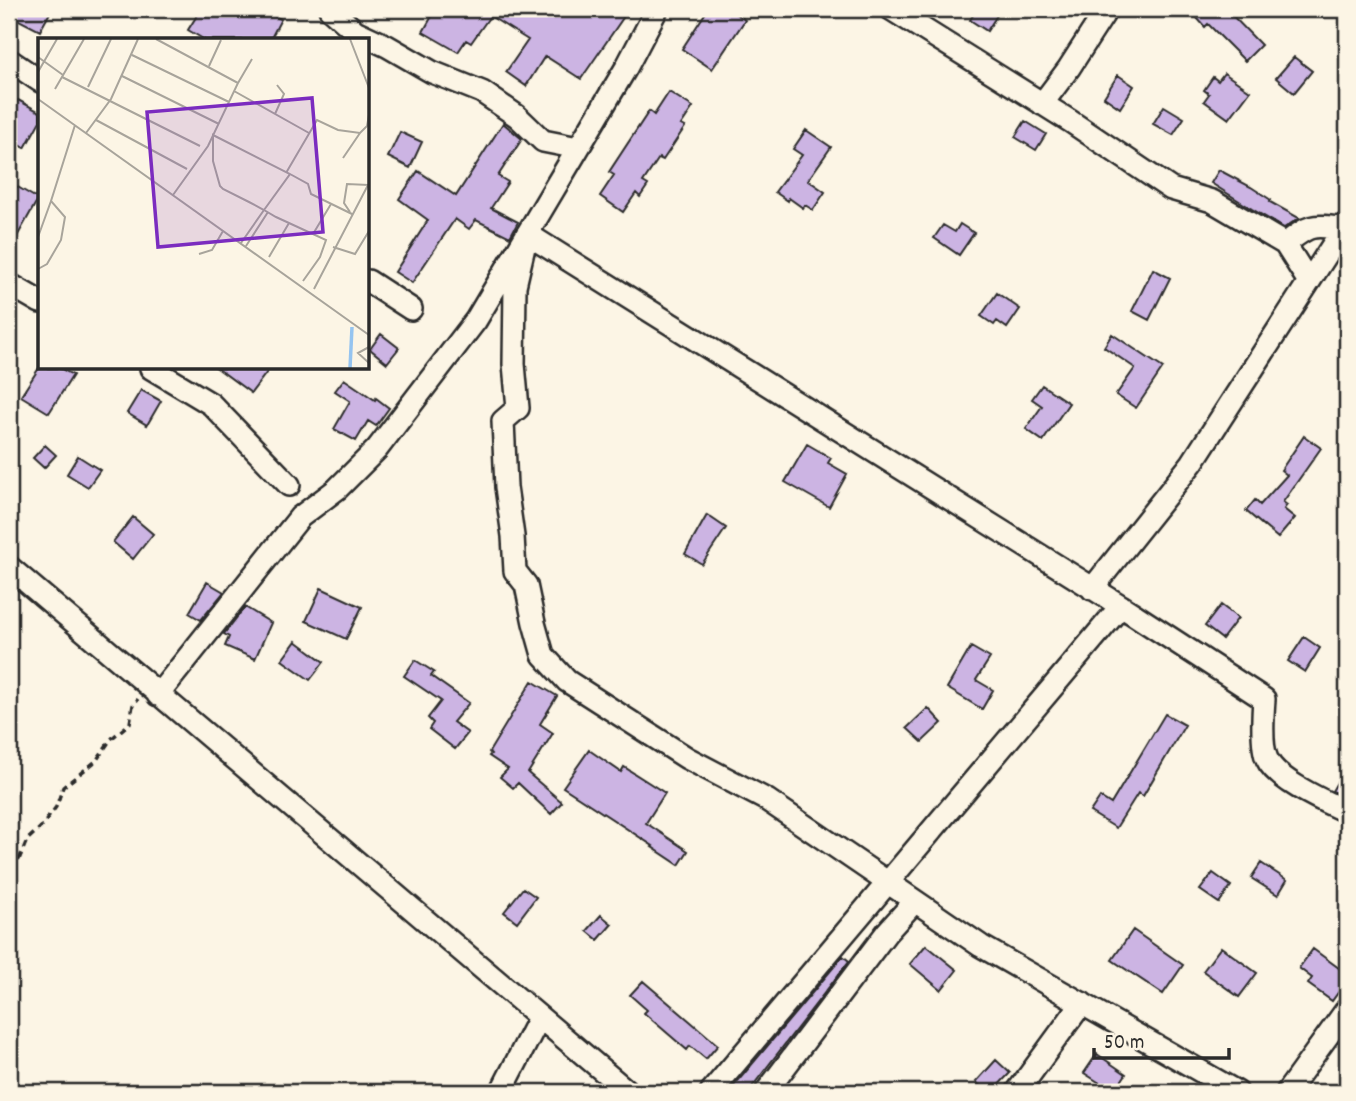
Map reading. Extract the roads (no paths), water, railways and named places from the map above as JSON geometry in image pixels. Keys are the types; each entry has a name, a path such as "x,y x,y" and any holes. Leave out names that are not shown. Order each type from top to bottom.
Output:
{"street":[{"path":"330,9 355,31 432,72 482,92 517,116 543,141 578,148"},
{"path":"153,691 300,517 337,489 377,449 476,320 626,68 657,9"},
{"path":"891,9 1171,189 1212,201 1285,244 1309,282"},
{"path":"1042,104 1107,9"},
{"path":"9,60 38,81"},
{"path":"1285,244 1306,227 1345,226"},
{"path":"1093,589 1192,463 1345,226"},
{"path":"527,234 1121,606 1264,699 1262,723 1266,758 1284,778 1347,812"},
{"path":"527,234 515,286 514,364 517,408 503,421 503,445 514,571 526,585 544,655 567,681 687,758 767,800 992,953 1237,1092"},
{"path":"369,282 411,309"},
{"path":"9,284 38,301"},
{"path":"153,369 211,404 289,485"},
{"path":"9,567 628,1092"},
{"path":"711,1092 1121,606"},
{"path":"766,1092 887,932 915,901"},
{"path":"1017,1092 1082,1003"},
{"path":"1287,1092 1347,1009"},
{"path":"501,1092 540,1018"}]}
